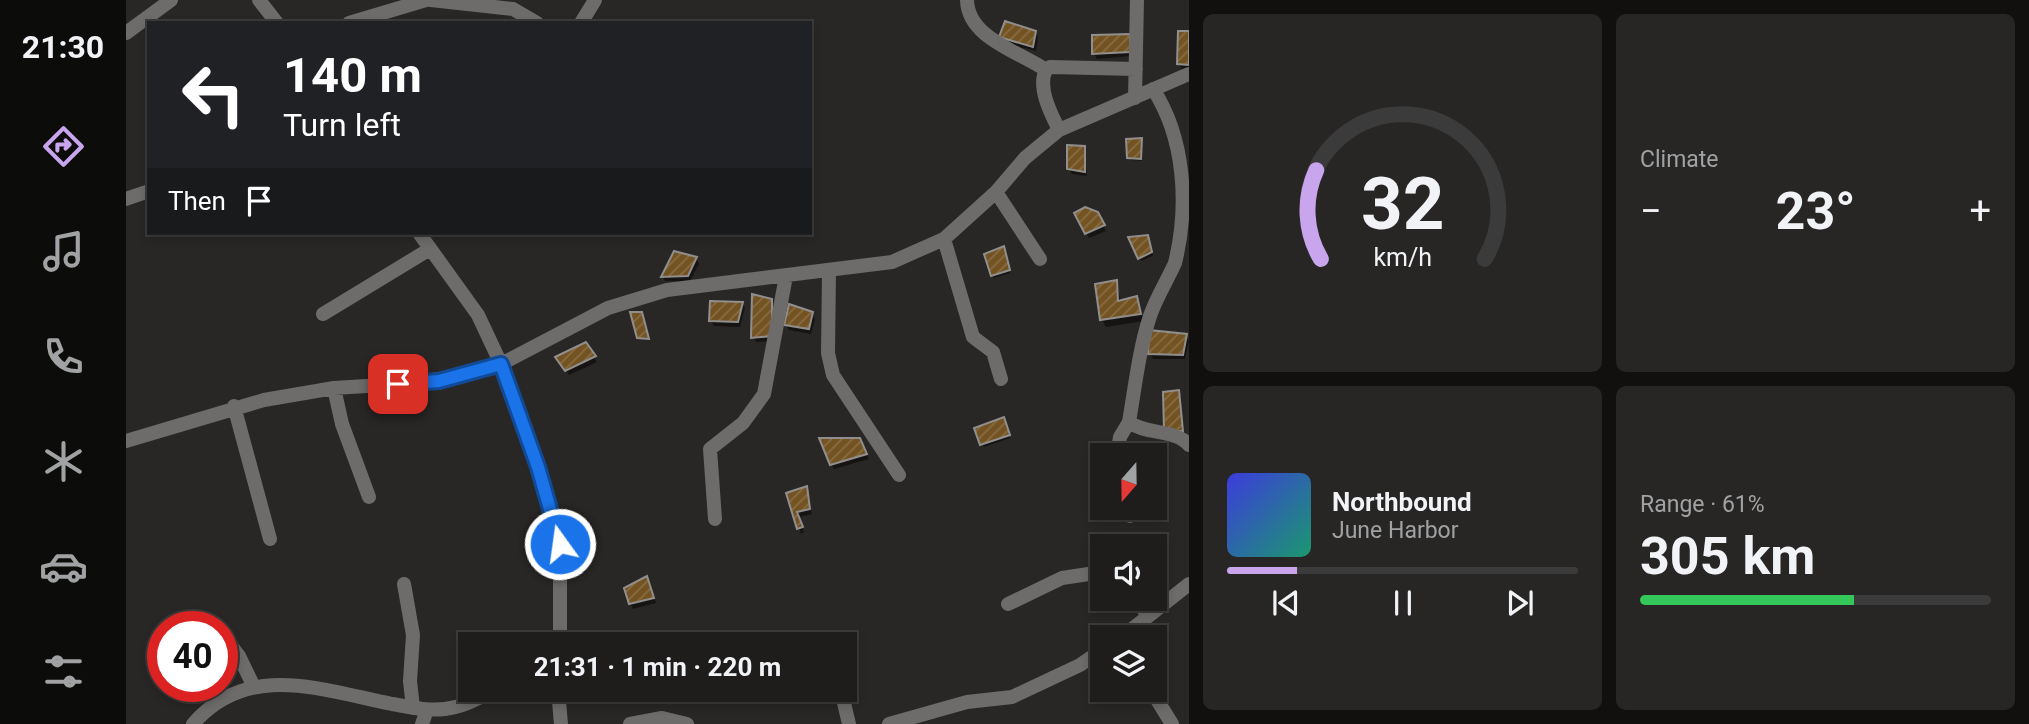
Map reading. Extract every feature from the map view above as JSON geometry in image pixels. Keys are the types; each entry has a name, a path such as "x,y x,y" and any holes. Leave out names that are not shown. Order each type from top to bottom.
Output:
{"street":[{"path":"126,33 171,0"},
{"path":"259,0 275,21"},
{"path":"356,21 429,0 515,4 535,21"},
{"path":"582,21 595,0"},
{"path":"967,0 967,12 981,32 1045,70"},
{"path":"1135,98 1137,0"},
{"path":"1059,130 1048,109 1043,79 1045,70 1050,67 1136,69"},
{"path":"126,441 234,406 334,388 439,381 501,364 633,298 667,290 829,272 892,262 944,239 996,192 1025,159 1059,130 1189,74"},
{"path":"1119,443 1129,422 1151,313 1187,232 1184,172 1170,115 1153,89"},
{"path":"126,199 147,192"},
{"path":"996,192 1040,259"},
{"path":"420,235 478,315 501,364 538,467 560,544 560,632"},
{"path":"944,239 972,337 993,352 1002,379"},
{"path":"323,314 430,249"},
{"path":"829,272 828,353 833,375 899,475"},
{"path":"715,519 710,449 743,423 764,394 786,276"},
{"path":"334,388 342,424 369,497"},
{"path":"234,406 270,539"},
{"path":"1129,422 1138,428 1176,436 1189,446"},
{"path":"1008,604 1062,578 1090,574"},
{"path":"404,584 413,635 410,681 421,714"},
{"path":"1138,625 1189,584"},
{"path":"1145,611 1148,616"},
{"path":"238,655 253,685"},
{"path":"889,724 910,721 967,702 1012,697 1090,658"},
{"path":"193,724 213,705 253,685 294,686 421,714 471,702"},
{"path":"559,702 561,724"},
{"path":"844,702 849,724"},
{"path":"1159,702 1172,724"},
{"path":"630,724 662,718 687,724"}],"building":[{"path":"1005,21 1036,31 1033,47 999,37"},
{"path":"1178,31 1189,31 1189,65 1177,64"},
{"path":"1130,34 1130,52 1092,54 1092,35"},
{"path":"1142,138 1141,159 1127,158 1126,139"},
{"path":"1067,145 1085,146 1085,172 1067,169"},
{"path":"1085,207 1098,212 1105,225 1085,234 1074,213"},
{"path":"1148,235 1152,252 1138,259 1128,237"},
{"path":"1004,246 1010,270 991,276 984,254"},
{"path":"674,251 697,257 688,276 661,277"},
{"path":"1117,280 1118,301 1137,296 1141,314 1100,320 1095,284"},
{"path":"752,294 772,299 772,336 751,338"},
{"path":"710,301 743,302 738,322 709,321"},
{"path":"789,304 813,312 809,329 784,325"},
{"path":"630,312 642,312 649,339 637,338"},
{"path":"1149,330 1187,334 1183,355 1148,354"},
{"path":"586,342 596,356 565,371 555,357"},
{"path":"1179,390 1183,431 1164,431 1163,392"},
{"path":"1004,417 1010,435 980,445 974,428"},
{"path":"819,438 860,438 867,454 830,465"},
{"path":"807,486 810,509 797,512 803,527 797,529 786,493"},
{"path":"647,576 654,598 629,604 624,588"}],"route":[{"path":"398,384 439,381 501,364 538,467 560,544"}]}
